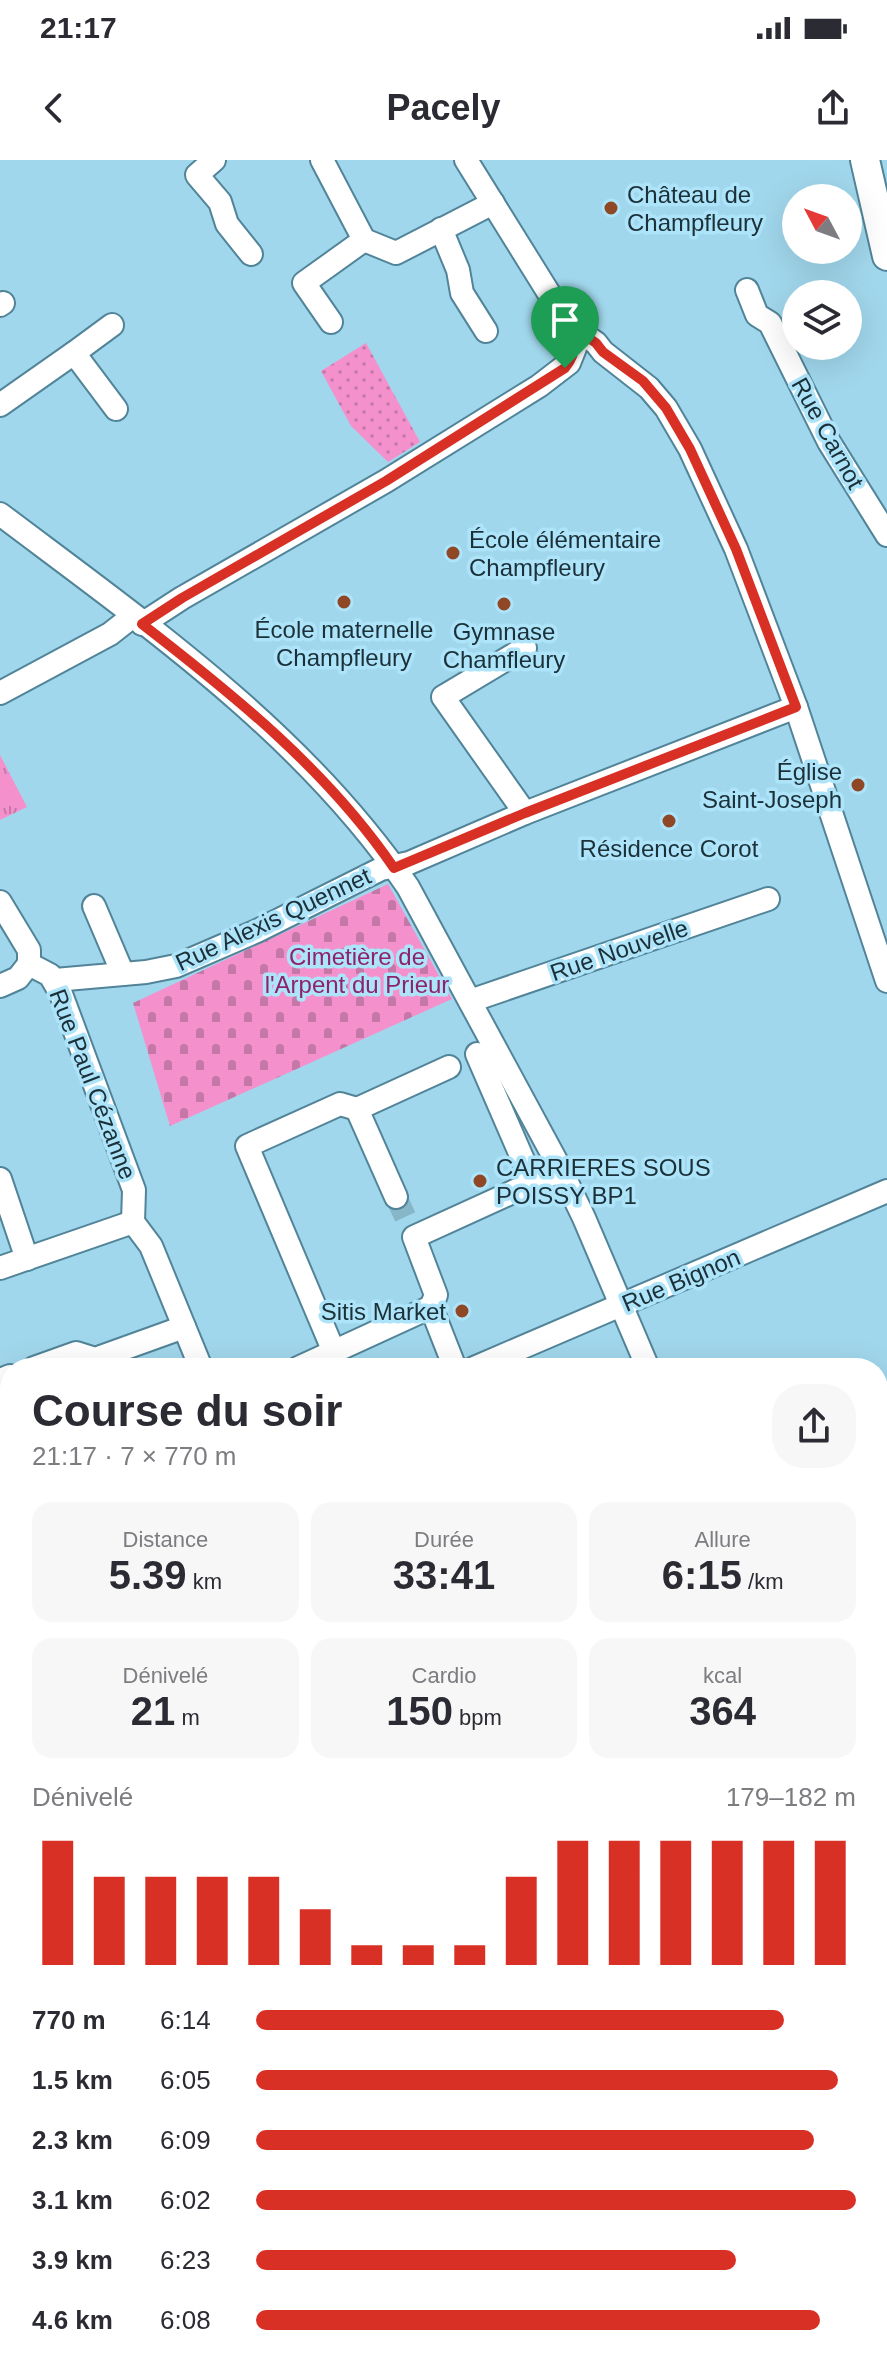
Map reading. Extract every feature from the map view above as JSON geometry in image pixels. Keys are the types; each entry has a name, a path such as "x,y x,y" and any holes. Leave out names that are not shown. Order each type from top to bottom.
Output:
{"main road":[{"path":"865,160 887,256"},
{"path":"874,160 887,214"}],"street":[{"path":"214,160 197,175 220,202 227,224 251,254"},
{"path":"322,160 364,240 396,253 493,203"},
{"path":"466,160 570,325 575,348 565,368"},
{"path":"441,229 458,270 462,293 486,331"},
{"path":"331,322 304,283 364,240"},
{"name":"Rue Carnot","path":"747,290 757,315 770,323 829,442 880,510 887,535"},
{"path":"0,405 112,325"},
{"path":"570,325 649,388 666,408 690,449 736,549 796,707 887,981"},
{"path":"0,693 182,598 399,473 590,352 603,352"},
{"path":"74,353 116,409"},
{"path":"0,514 249,710 302,758 378,843 470,1001 472,1056 533,1183"},
{"path":"525,648 443,697 525,813"},
{"name":"Rue Alexis Quennet","path":"55,980 176,966 257,931 381,869 394,868 796,707"},
{"name":"Rue Nouvelle","path":"470,1001 768,899"},
{"name":"Rue Paul Cézanne","path":"0,902 29,950 29,964 55,980 134,1190 133,1222"},
{"path":"94,906 123,974"},
{"path":"0,986 18,978 29,964"},
{"path":"334,1352 247,1146 340,1104 357,1109 472,1056"},
{"path":"472,1056 561,1170 644,1358"},
{"path":"357,1109 396,1197"},
{"path":"320,1358 431,1307 436,1295 411,1231 561,1170"},
{"path":"0,1179 27,1259"},
{"name":"Rue Bignon","path":"497,1358 887,1191"},
{"path":"0,1268 133,1222 151,1246 197,1358"},
{"path":"431,1307 451,1358"},
{"path":"98,1358 184,1327"},
{"path":"62,1358 76,1353 92,1358"}],"green space":[{"path":"366,343 420,442 388,462 351,426 321,371"},
{"path":"0,755 27,807 0,820"},
{"name":"Cimetière de l'Arpent du Prieur","path":"388,884 452,999 170,1126 133,1003"}],"tunnel":[{"path":"396,1197 409,1225"}],"place":[{"name":"Château de Champfleury","path":"611,208"},
{"name":"École élémentaire Champfleury","path":"453,553"},
{"name":"École maternelle Champfleury","path":"344,602"},
{"name":"Gymnase Chamfleury","path":"504,604"},
{"name":"Église Saint-Joseph","path":"858,785"},
{"name":"Résidence Corot","path":"669,821"},
{"name":"CARRIERES SOUS POISSY BP1","path":"480,1181"},
{"name":"Sitis Market","path":"462,1311"}],"route":[{"path":"570,325 643,381 666,408 690,449 736,549 796,707 394,868 378,843 302,758 249,710 142,624 386,481 565,368 575,348 570,325"}]}
